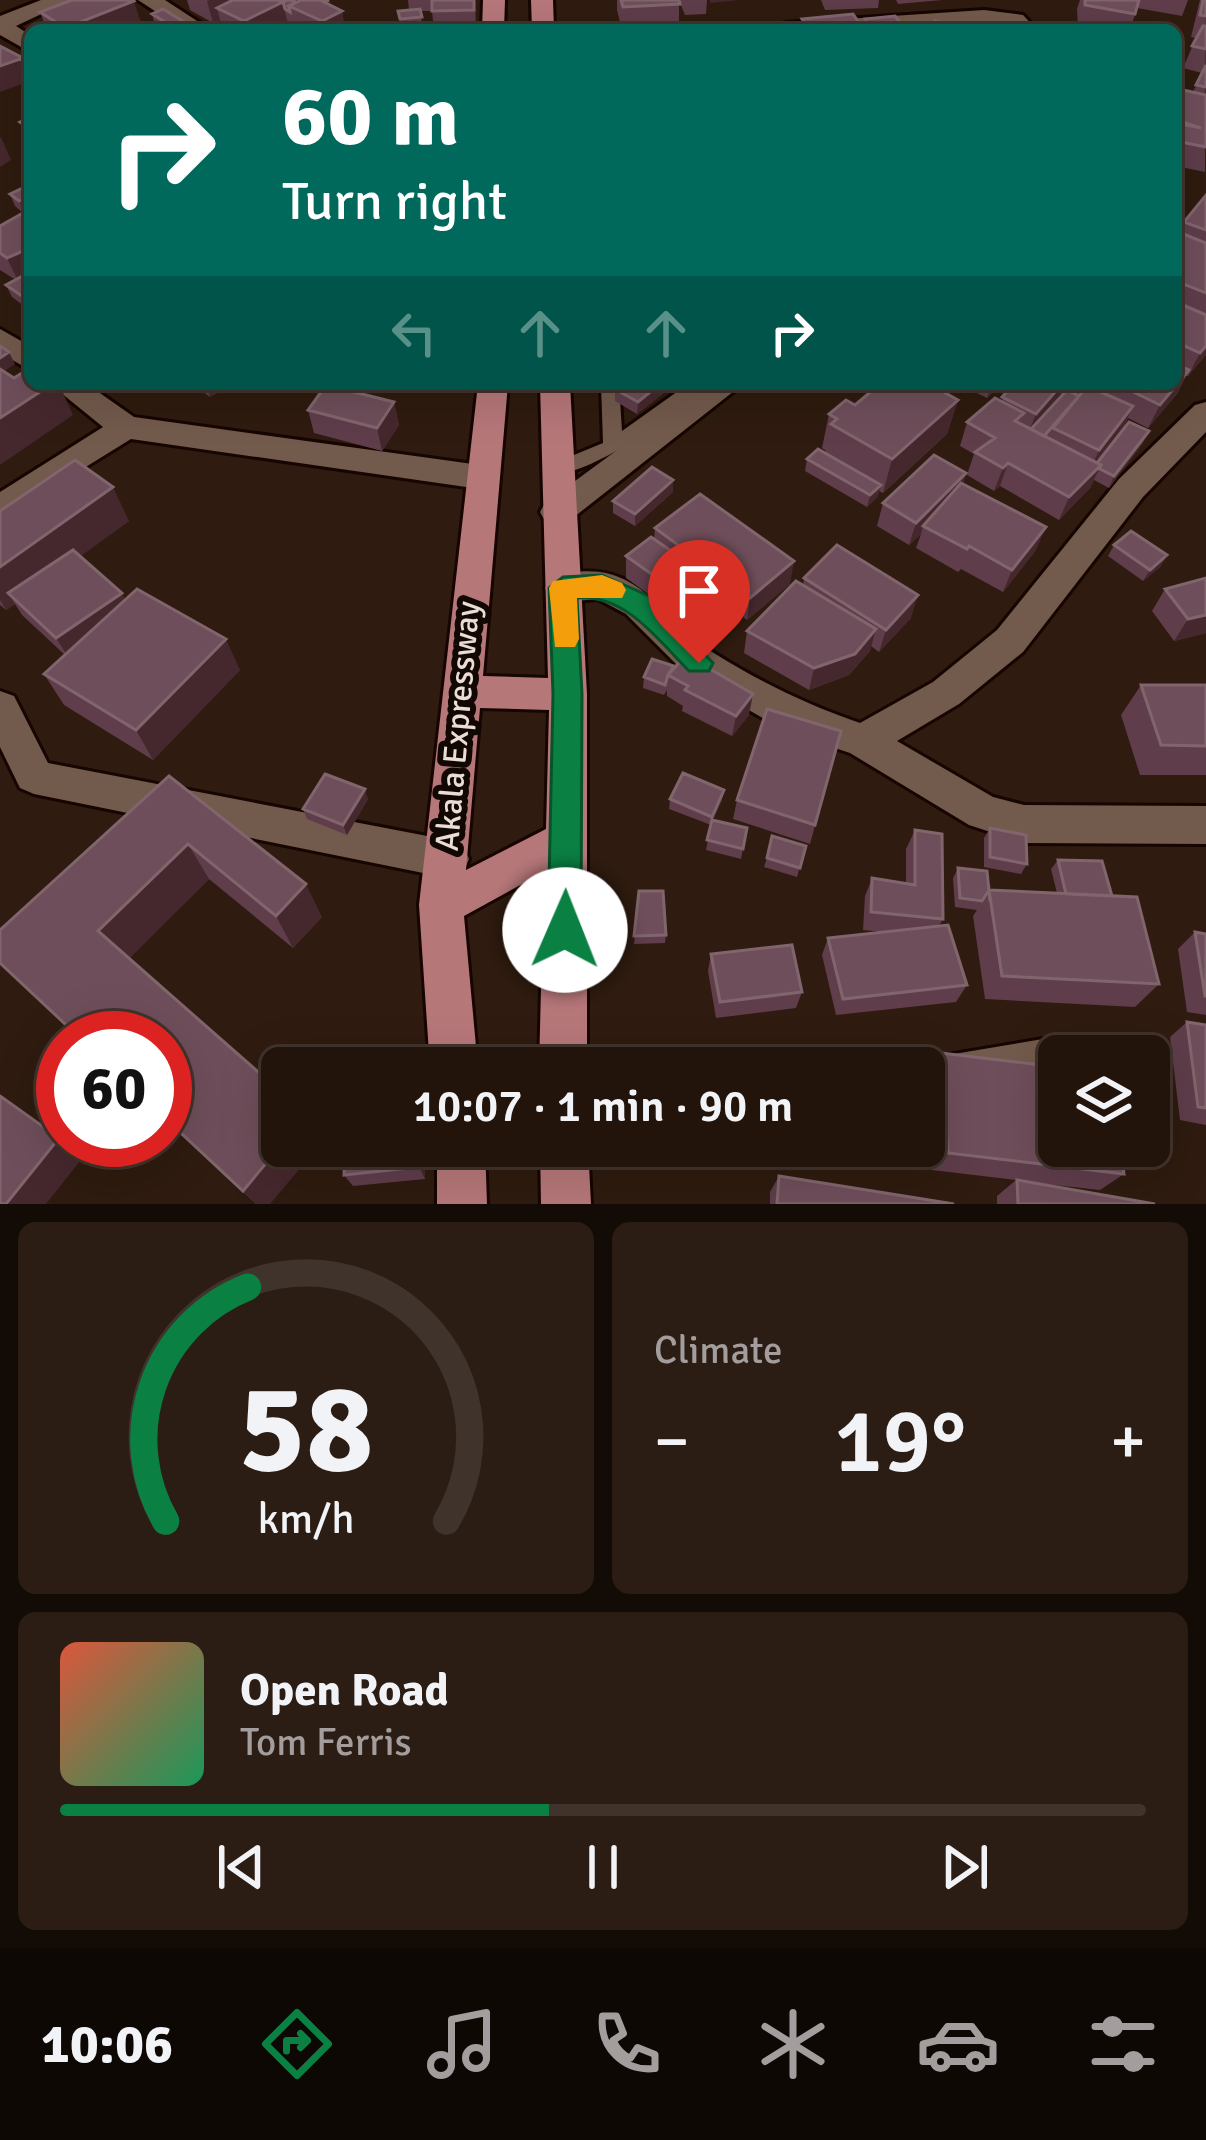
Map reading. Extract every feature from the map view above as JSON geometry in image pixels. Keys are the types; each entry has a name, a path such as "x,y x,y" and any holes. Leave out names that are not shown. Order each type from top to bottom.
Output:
{"main road":[{"name":"Akala Expressway","path":"452,1047 441,905 492,390"},
{"path":"555,390 568,694 563,1047"},
{"path":"460,692 568,694"},
{"path":"441,905 566,838"},
{"path":"461,1167 462,1204"},
{"path":"565,1167 566,1204"}],"street":[{"path":"0,25 60,0"},
{"path":"149,0 190,24"},
{"path":"870,24 984,16 1019,24"},
{"path":"74,390 126,427 480,477"},
{"path":"557,512 720,390"},
{"path":"863,740 946,693 1010,641 1131,488 1206,413"},
{"path":"0,508 126,427"},
{"path":"563,588 602,585 639,604 699,663 801,720 863,740 982,812 1024,824 1206,825"},
{"path":"0,707 34,776 54,783 448,859"}],"lane":[{"path":"610,390 613,446"},
{"path":"559,469 613,446 692,390"},
{"path":"945,1069 1038,1054"}],"building":[{"path":"72,0 134,1 75,24 59,24 40,12"},
{"path":"233,0 283,2 244,21 217,8"},
{"path":"301,0 329,0 324,2 342,11 322,21 289,6"},
{"path":"432,0 474,0 474,10 432,11"},
{"path":"621,0 679,0 680,4 623,7"},
{"path":"1085,0 1139,0 1135,14 1085,5"},
{"path":"163,9 187,24 168,24 152,14"},
{"path":"420,9 422,17 400,19 398,11"},
{"path":"853,14 860,24 805,24 802,19"},
{"path":"895,16 901,24 868,24 865,19"},
{"path":"1206,26 1206,49 1192,46"},
{"path":"0,46 23,58 0,66"},
{"path":"1206,65 1206,87 1196,85"},
{"path":"1182,92 1206,95 1206,147 1182,142 1182,124 1201,128 1182,122"},
{"path":"24,187 24,199 19,201 10,194"},
{"path":"1206,195 1206,230 1184,222"},
{"path":"24,212 24,251 7,258 0,253 0,226"},
{"path":"1182,233 1206,243 1206,293 1182,283"},
{"path":"24,275 24,295 22,296 6,285"},
{"path":"1182,305 1206,315 1206,346 1200,353 1182,345"},
{"path":"0,369 14,378 24,372 24,390 43,390 0,418"},
{"path":"322,390 346,390 394,402 377,428 308,410"},
{"path":"617,390 653,390 638,402"},
{"path":"873,390 940,390 958,400 892,459 831,424 837,419 829,414 846,400 855,405"},
{"path":"1008,390 1057,390 1036,414 1002,397"},
{"path":"1067,390 1079,396 1044,436 1031,429"},
{"path":"1084,390 1096,390 1133,406 1099,450 1053,428"},
{"path":"1129,390 1172,390 1160,405"},
{"path":"995,398 1024,413 1015,421 1101,465 1069,497 1008,463 1003,468 975,452 995,438 967,422"},
{"path":"1129,422 1149,431 1114,476 1097,463"},
{"path":"818,449 881,485 870,495 807,459"},
{"path":"934,455 966,473 916,523 883,503"},
{"path":"75,460 113,487 0,567 0,511"},
{"path":"652,467 673,480 635,514 613,501"},
{"path":"961,483 1046,527 1012,570 923,526"},
{"path":"700,494 794,561 750,598 655,528"},
{"path":"1131,531 1167,555 1150,570 1114,545"},
{"path":"651,537 739,598 715,619 626,556"},
{"path":"837,545 918,595 886,630 804,578"},
{"path":"73,550 122,593 56,638 8,593"},
{"path":"1206,578 1206,615 1188,619 1165,589"},
{"path":"796,581 876,629 855,654 814,668 747,631"},
{"path":"137,589 226,639 136,730 44,674"},
{"path":"686,655 753,694 736,716 685,690 688,686 668,675"},
{"path":"652,659 674,666 665,685 644,677"},
{"path":"1141,685 1206,685 1206,746 1161,745"},
{"path":"767,709 841,731 815,825 737,800"},
{"path":"683,773 724,790 712,817 670,799"},
{"path":"325,774 365,789 343,825 303,809"},
{"path":"169,776 306,884 276,916 188,844 98,931 189,1011 51,1011 0,963 0,930"},
{"path":"712,820 747,828 743,849 707,840"},
{"path":"990,828 1026,835 1027,864 990,857"},
{"path":"915,830 942,834 943,919 871,912 872,878 915,885"},
{"path":"772,836 806,846 800,868 767,858"},
{"path":"1058,860 1102,861 1112,896 1066,894"},
{"path":"958,868 987,871 989,890 982,901 960,898"},
{"path":"989,890 1137,897 1159,984 1002,976"},
{"path":"639,891 663,891 666,935 634,936"},
{"path":"948,925 967,985 843,999 828,938"},
{"path":"1195,932 1206,934 1206,996 1205,996"},
{"path":"792,945 802,992 720,1002 711,954"},
{"path":"192,1014 261,1075 263,1167 243,1191 192,1143"},
{"path":"1187,1022 1206,1025 1206,1108 1198,1107"},
{"path":"945,1053 1038,1065 1038,1164 948,1153"},
{"path":"0,1096 36,1122 36,1167 6,1204 0,1204"},
{"path":"344,1167 419,1167 344,1175"},
{"path":"1065,1167 1123,1167 1124,1174"},
{"path":"779,1176 954,1204 777,1204"},
{"path":"1017,1180 1155,1204 1018,1204"}],"slow traffic":[{"path":"565,639 563,588 602,585 612,590"}],"route":[{"path":"565,930 568,694 563,588 602,585 639,604 699,663"}]}
